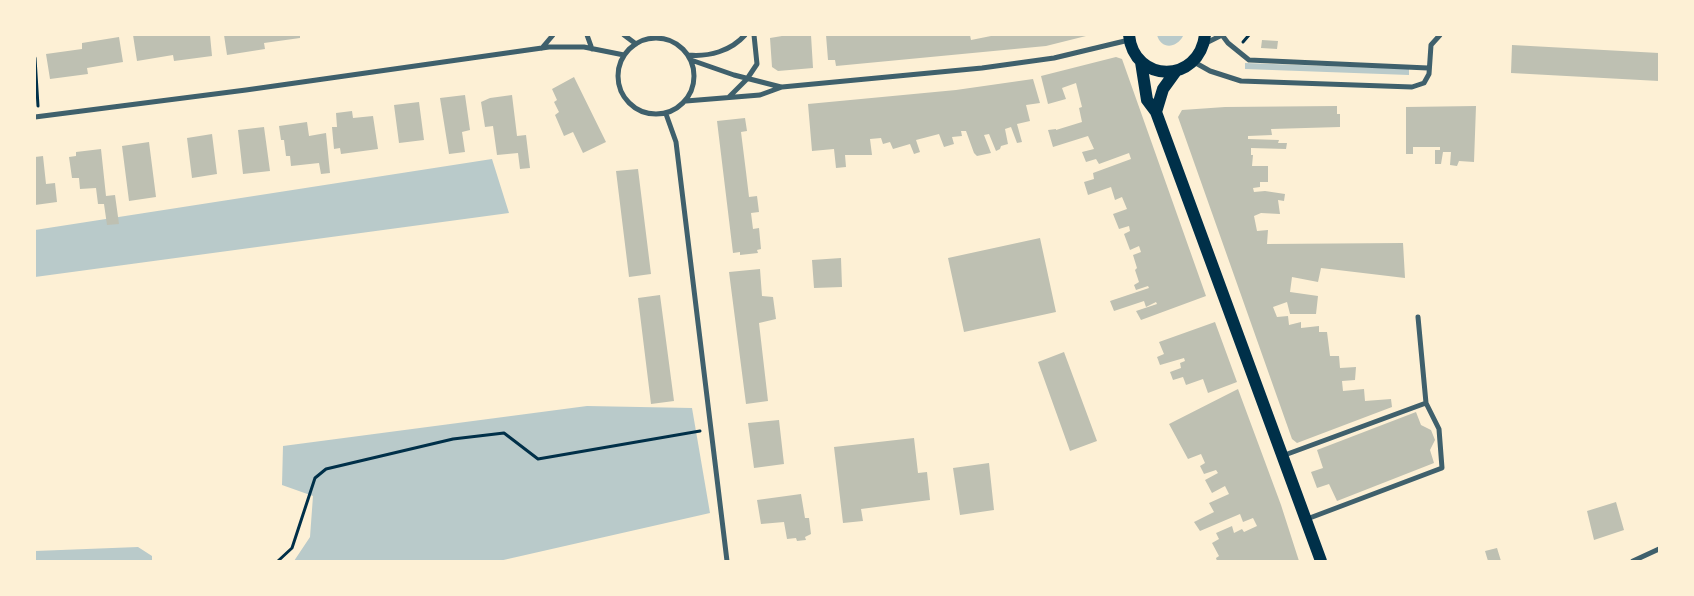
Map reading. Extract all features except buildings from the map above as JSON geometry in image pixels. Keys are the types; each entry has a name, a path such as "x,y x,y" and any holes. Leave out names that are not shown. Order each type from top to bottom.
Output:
{"main road":[{"path":"1130,38 1134,52 1142,62 1154,70 1169,72 1176,71 1193,62 1200,54 1204,40"},
{"path":"1142,62 1147,100 1156,112 1320,561"},
{"path":"1156,112 1163,89 1176,71"}],"street":[{"path":"542,48 553,35"},
{"path":"587,35 592,48"},
{"path":"624,35 636,44"},
{"path":"690,58 721,52 745,35"},
{"path":"729,98 757,64 754,35"},
{"path":"1204,40 1222,35 1228,43 1249,60 1428,68"},
{"path":"1193,62 1210,71 1241,80 1412,88 1424,83 1429,74 1431,44 1440,35"},
{"path":"686,101 760,95 782,87 982,68 1054,58 1130,38"},
{"path":"645,39 665,39 674,42 682,48 690,58 695,77 690,94 686,101 677,109 666,114 642,113 624,99 619,88 617,76 619,65 624,54 636,44 645,39"},
{"path":"37,116 246,90 542,48 592,48 624,54"},
{"path":"690,58 747,78 782,87"},
{"path":"666,114 676,142 727,561"},
{"path":"1305,520 1442,468 1439,430 1426,403 1418,317"},
{"path":"1282,456 1426,403"},
{"path":"1632,561 1659,548"}],"path":[{"path":"35,58 37,116"},
{"path":"278,561 292,548 315,478 326,469 452,439 504,433 538,459 711,429"}],"shaded area":[{"path":"1157,35 1183,36 1177,43 1169,46 1162,43"},
{"path":"1245,63 1409,69 1409,75 1245,69"},
{"path":"492,159 509,213 35,277 35,230"},
{"path":"587,406 692,408 710,513 499,561 294,561 310,537 313,496 282,485 283,446"},
{"path":"138,547 152,556 152,561 35,561 35,551"}]}
